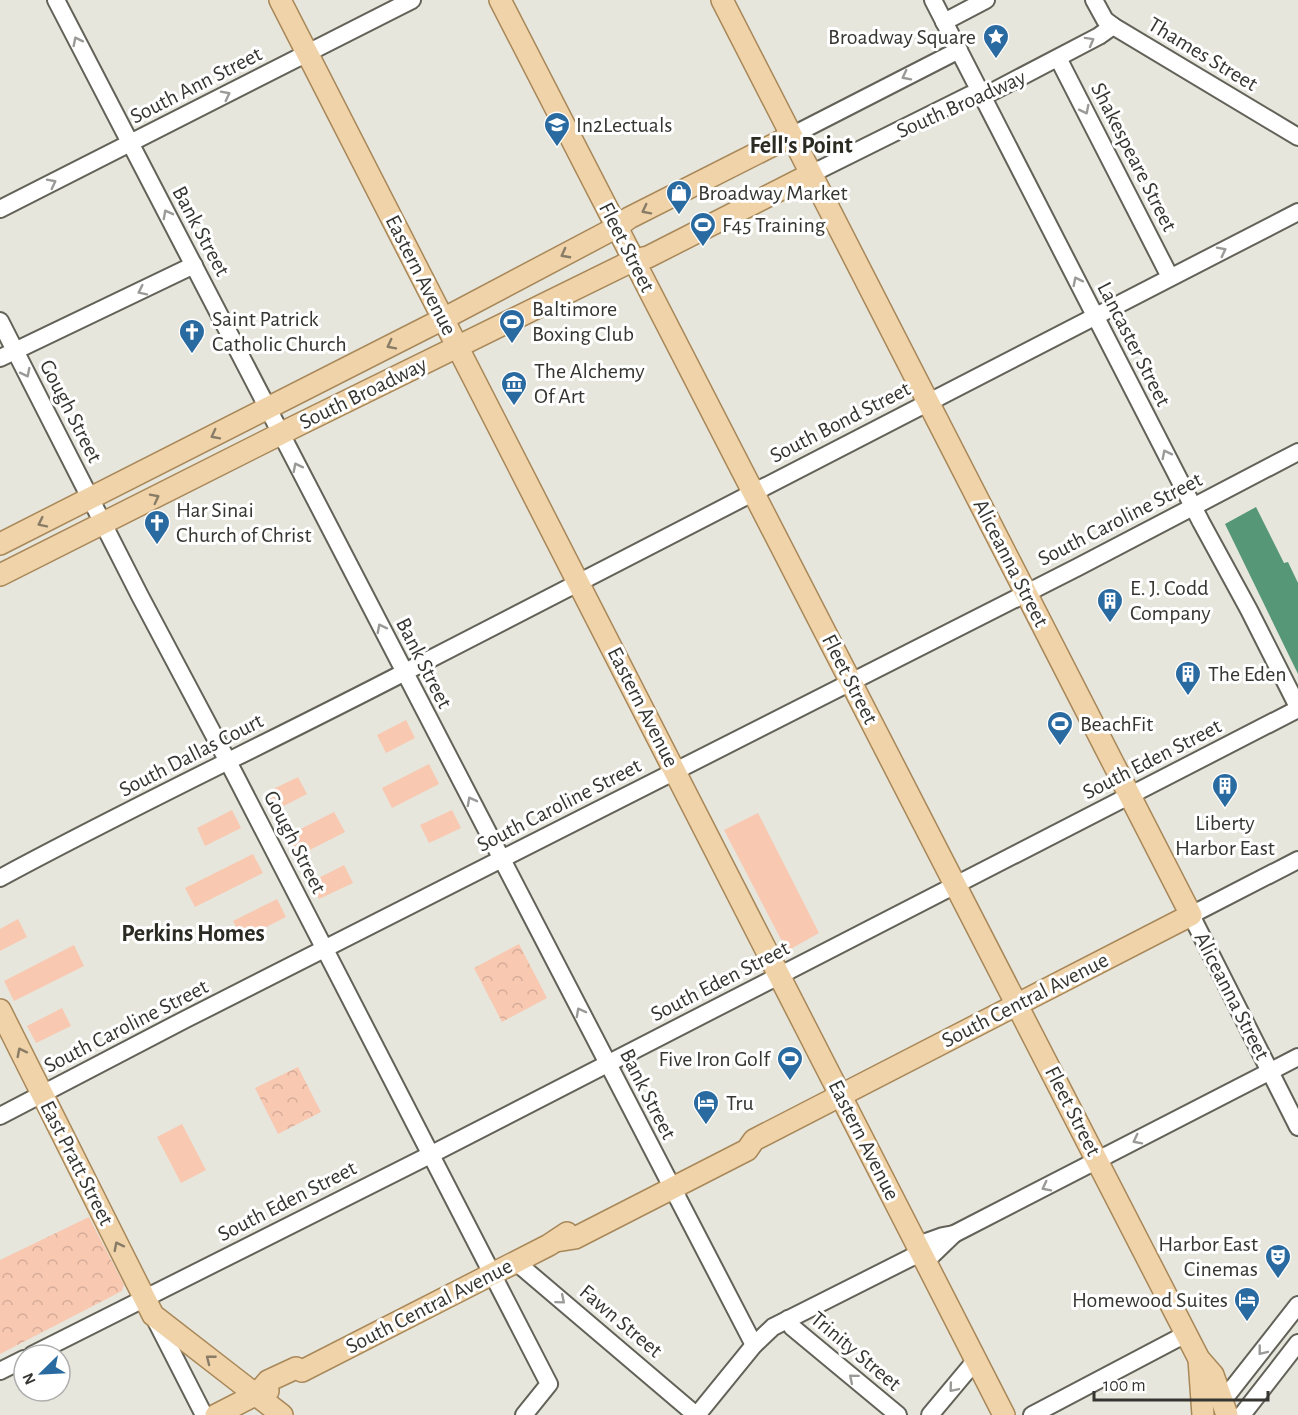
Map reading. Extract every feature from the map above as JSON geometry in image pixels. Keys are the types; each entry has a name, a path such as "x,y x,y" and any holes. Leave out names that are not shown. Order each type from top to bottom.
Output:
{"main road":[{"name":"Eastern Avenue","path":"280,0 1004,1415"},
{"name":"Fleet Street","path":"500,0 1186,1334 1199,1359 1213,1375 1219,1390 1220,1411"},
{"name":"Aliceanna Street","path":"722,0 1191,915"},
{"name":"South Broadway","path":"0,544 443,319 617,227 629,218 791,136"},
{"name":"South Broadway","path":"0,576 280,434 634,260 648,257 811,174"},
{"name":"South Central Avenue","path":"216,1415 257,1394 279,1389 300,1378 302,1371 556,1241 582,1221 669,1183 743,1139 753,1141 1191,915"},
{"name":"East Pratt Street","path":"0,1010 149,1306 282,1415"},
{"name":"Fleet Street","path":"1199,1359 1203,1415"}],"street":[{"name":"Bank Street","path":"56,0 754,1345"},
{"name":"South Ann Street","path":"0,209 412,0"},
{"name":"Lancaster Street","path":"933,0 1298,708"},
{"path":"944,22 986,0"},
{"name":"Thames Street","path":"1101,4 1113,26 1298,137"},
{"name":"South Broadway","path":"811,174 970,95 990,93 1099,36 1113,26"},
{"name":"South Broadway","path":"791,136 959,50"},
{"name":"Shakespeare Street","path":"1058,58 1170,277"},
{"name":"South Bond Street","path":"404,673 1298,212"},
{"path":"8,355 195,265"},
{"name":"Gough Street","path":"0,321 8,355 91,499 549,1384 524,1415"},
{"name":"South Caroline Street","path":"0,1116 1027,593 1298,452"},
{"name":"South Dallas Court","path":"0,878 88,830 404,673"},
{"name":"South Eden Street","path":"61,1343 149,1306 430,1155 1298,708"},
{"name":"South Central Avenue","path":"1191,915 1298,860"},
{"name":"Aliceanna Street","path":"1191,915 1298,1127"},
{"path":"696,1415 754,1345 773,1327 1298,1057"},
{"name":"Fawn Street","path":"516,1262 696,1415"},
{"path":"1220,1411 1298,1305"},
{"name":"East Pratt Street","path":"149,1306 204,1415"},
{"name":"Trinity Street","path":"788,1319 792,1327 898,1415"},
{"path":"1032,1415 1186,1334"},
{"path":"1242,1415 1298,1343"},
{"path":"930,1415 976,1360"}],"green space":[{"path":"406,720 415,738 386,753 377,735"},
{"path":"429,764 439,784 392,808 382,788"},
{"path":"298,777 307,794 274,811 265,793"},
{"path":"232,810 241,828 205,846 197,828"},
{"path":"452,810 461,828 429,843 420,825"},
{"path":"334,812 345,832 298,856 287,836"},
{"path":"758,813 819,933 787,951 724,830"},
{"path":"253,854 263,873 195,907 185,888"},
{"path":"344,865 353,883 319,899 311,882"},
{"path":"277,899 286,917 242,939 233,921"},
{"path":"18,919 27,937 0,951 0,929"},
{"path":"519,944 547,998 502,1022 474,968"},
{"path":"74,945 84,966 14,1001 4,981"},
{"path":"62,1008 71,1026 36,1043 27,1026"},
{"path":"298,1067 321,1112 278,1134 255,1088"},
{"path":"182,1124 206,1170 181,1183 157,1137"},
{"path":"89,1217 124,1285 122,1291 21,1343 12,1343 12,1348 0,1354 0,1260"}],"shaded area":[{"path":"1256,507 1284,563 1288,562 1298,583 1298,674 1225,524"}],"place":[{"name":"Broadway Square","path":"996,60"},
{"name":"In2Lectuals","path":"557,148"},
{"name":"Broadway Market","path":"679,216"},
{"name":"F45 Training","path":"703,248"},
{"name":"Baltimore Boxing Club","path":"512,345"},
{"name":"Saint Patrick Catholic Church","path":"192,355"},
{"name":"The Alchemy Of Art","path":"514,407"},
{"name":"Har Sinai Church of Christ","path":"157,546"},
{"name":"E. J. Codd Company","path":"1110,624"},
{"name":"The Eden","path":"1188,697"},
{"name":"BeachFit","path":"1060,747"},
{"name":"Liberty Harbor East","path":"1225,809"},
{"name":"Five Iron Golf","path":"790,1082"},
{"name":"Tru","path":"706,1126"},
{"name":"Harbor East Cinemas","path":"1278,1280"},
{"name":"Homewood Suites","path":"1247,1323"}],"district":[{"name":"Fell's Point","path":"801,146"},
{"name":"Perkins Homes","path":"193,934"}]}
